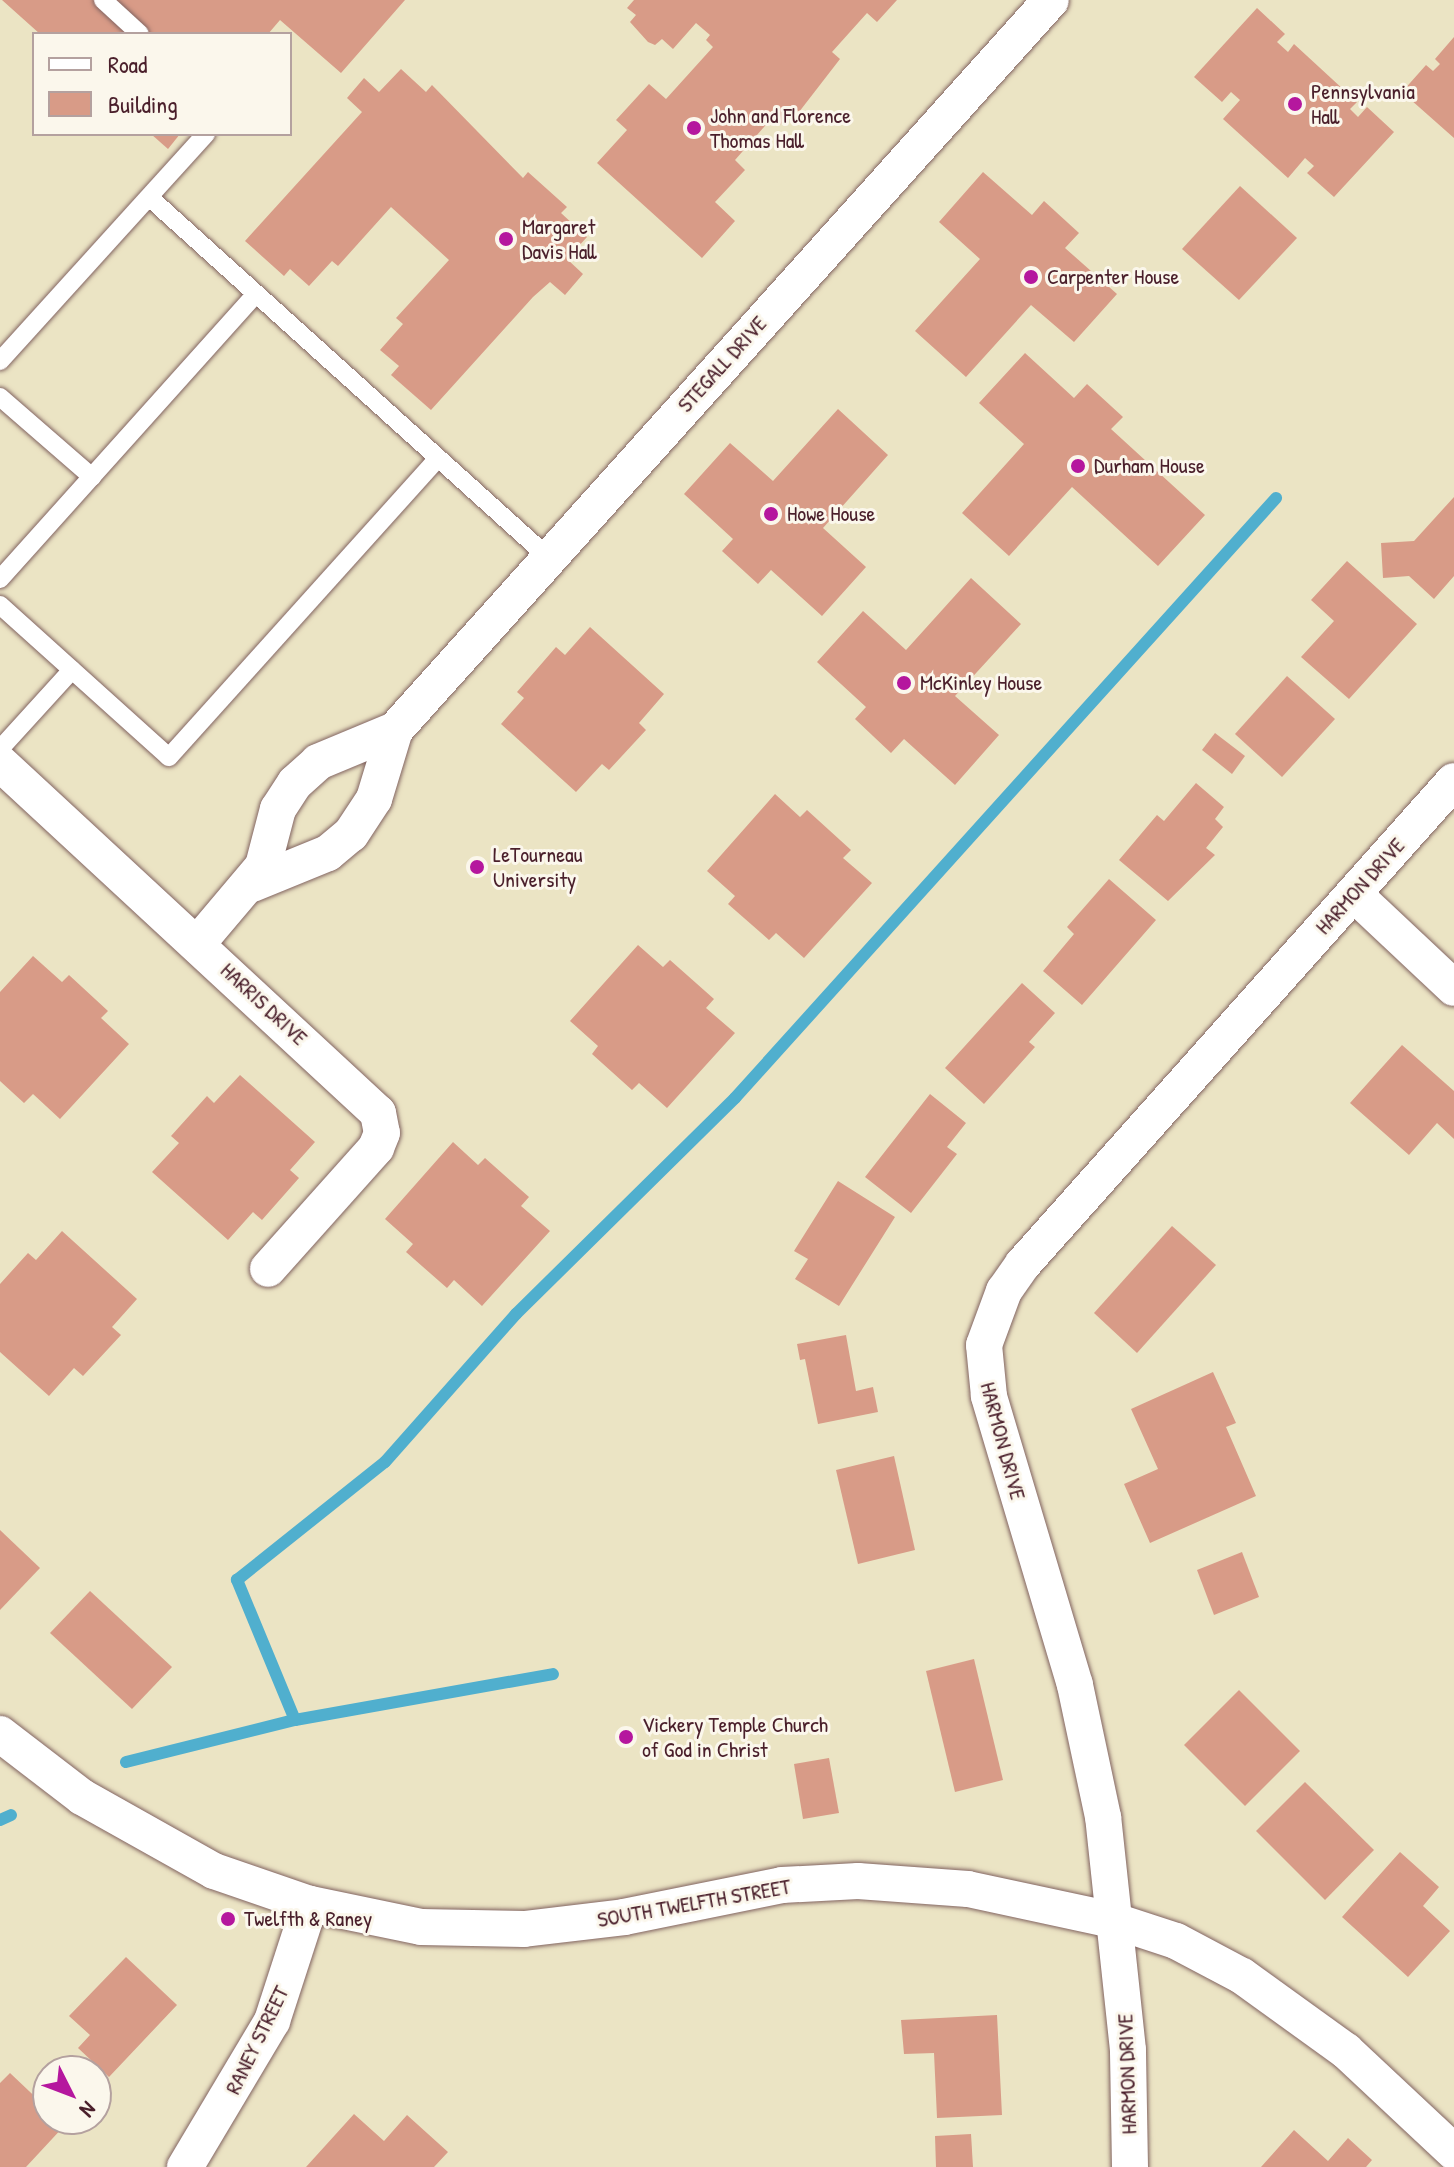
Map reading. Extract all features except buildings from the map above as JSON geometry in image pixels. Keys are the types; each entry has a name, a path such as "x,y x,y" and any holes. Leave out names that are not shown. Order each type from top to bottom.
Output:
{"street":[{"name":"STEGALL DRIVE","path":"252,884 328,853 351,834 374,799 395,730 1051,0"},
{"name":"STEGALL DRIVE","path":"198,943 252,884 263,866 278,809 295,783 318,762 395,730"},
{"name":"HARRIS DRIVE","path":"0,763 364,1095 382,1122 376,1148 268,1269"},
{"name":"HARMON DRIVE","path":"1130,2167 1128,2050 1103,1817 1085,1724 989,1396 984,1345 1004,1291 1023,1264 1454,781"},
{"path":"1354,894 1454,988"},
{"name":"SOUTH TWELFTH STREET","path":"0,1734 82,1797 151,1840 214,1871 310,1904 421,1927 524,1929 624,1917 782,1885 858,1881 968,1889 1112,1920 1176,1941 1242,1976 1346,2051 1454,2152"},
{"name":"RANEY STREET","path":"185,2167 267,2031 310,1904"}],"lane":[{"path":"103,0 138,32"},
{"path":"0,361 204,136"},
{"path":"149,197 549,558"},
{"path":"0,579 256,294"},
{"path":"0,397 92,477"},
{"path":"0,605 169,757 438,458"},
{"path":"0,749 72,670"}],"waterway":[{"path":"126,1762 295,1720 237,1580 385,1462 516,1314 735,1098 1276,498"},
{"path":"295,1720 553,1674"},
{"path":"0,1820 11,1815"}],"place":[{"name":"Pennsylvania Hall","path":"1295,104"},
{"name":"John and Florence Thomas Hall","path":"694,128"},
{"name":"Margaret Davis Hall","path":"506,239"},
{"name":"Carpenter House","path":"1031,277"},
{"name":"Durham House","path":"1078,466"},
{"name":"Howe House","path":"771,514"},
{"name":"McKinley House","path":"904,683"},
{"name":"LeTourneau University","path":"477,867"},
{"name":"Vickery Temple Church of God in Christ","path":"626,1737"},
{"name":"Twelfth & Raney","path":"228,1919"}]}
